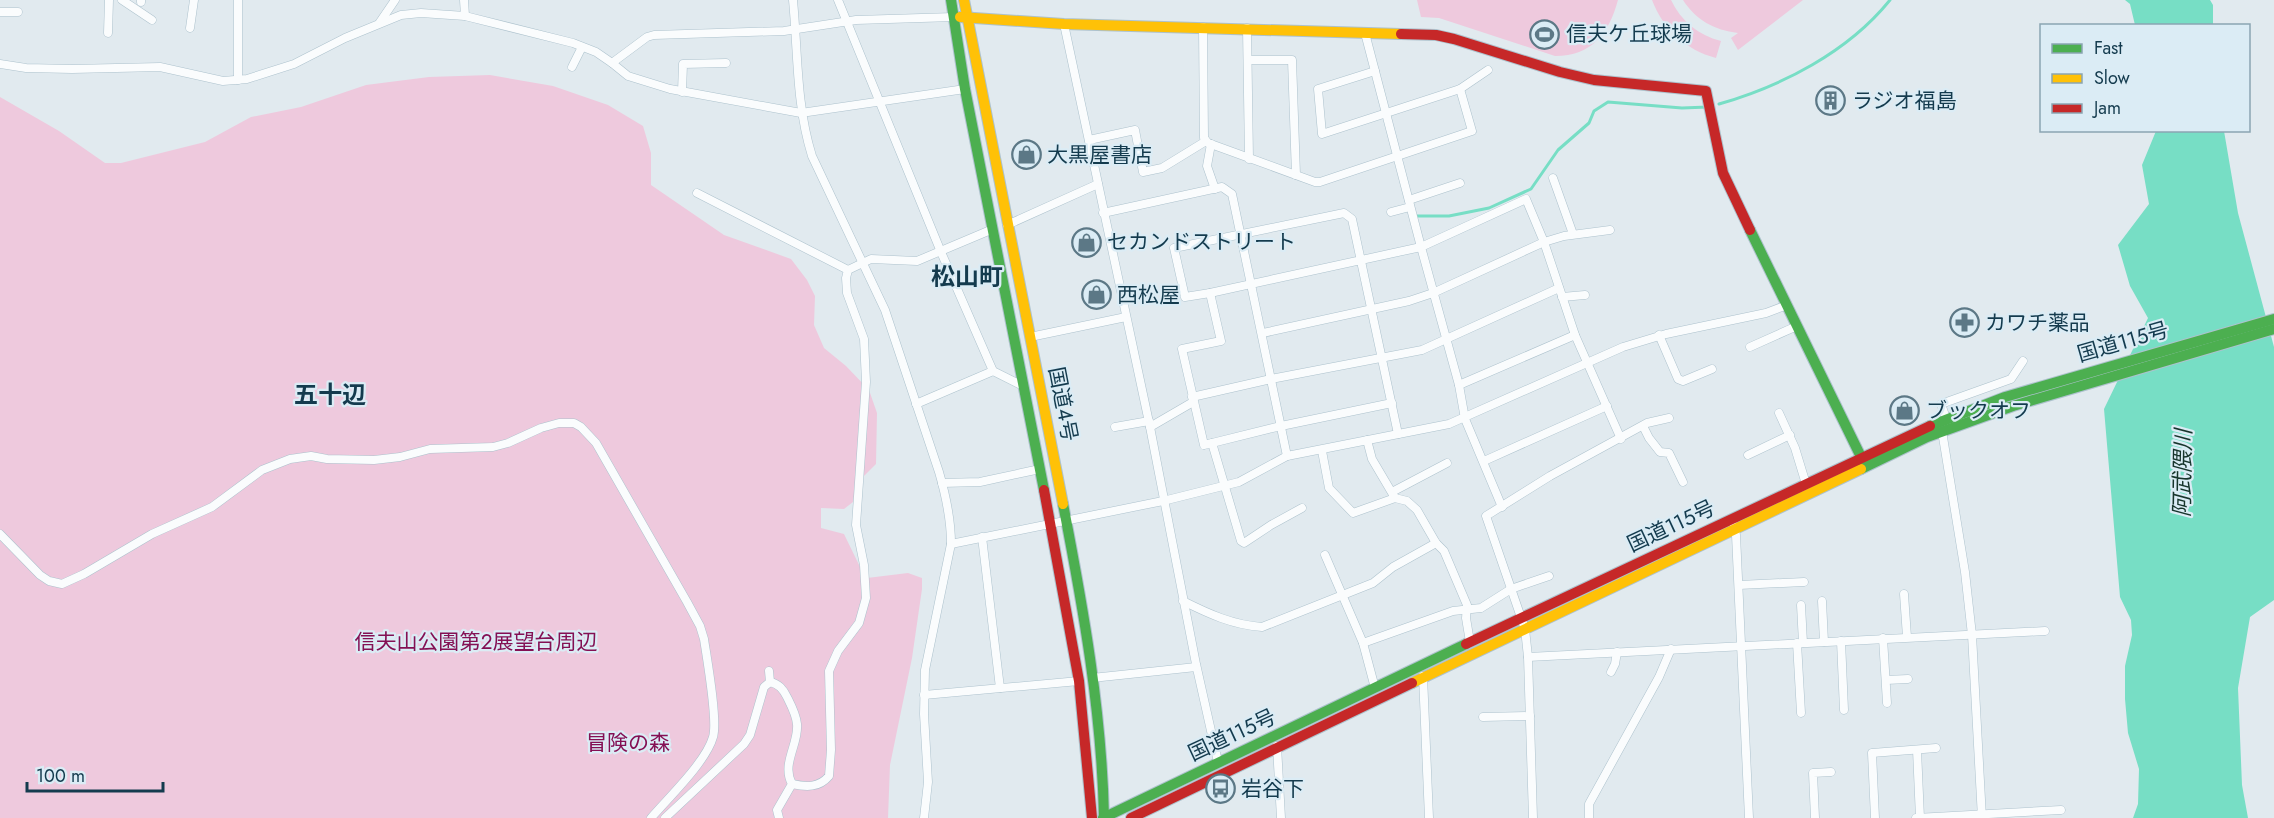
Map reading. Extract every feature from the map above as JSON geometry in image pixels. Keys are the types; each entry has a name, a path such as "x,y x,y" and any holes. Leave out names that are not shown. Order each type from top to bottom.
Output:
{"main road":[{"name":"国道4号","path":"951,0 964,89 1051,524 1079,681 1092,818"},
{"name":"国道4号","path":"964,0 1081,597 1102,766 1104,818"},
{"path":"954,17 1065,24 1436,35 1467,41 1513,58 1580,77 1631,86 1706,91 1710,101 1719,166 1863,462"},
{"name":"国道115号","path":"1733,524 1806,484 2037,393 2274,319"},
{"name":"国道115号","path":"1104,818 1218,762 1275,742 1863,462 1946,418 2274,329"},
{"name":"国道115号","path":"1131,818 1375,688 1421,672 1470,642 1523,624"}],"street":[{"path":"108,33 109,0"},
{"path":"122,0 152,20"},
{"path":"190,28 194,0"},
{"path":"238,0 238,80"},
{"path":"380,23 396,0"},
{"path":"464,0 465,16"},
{"path":"793,0 801,113 812,156 885,310 942,483 951,523 951,544 930,642 924,695 928,782 924,818"},
{"path":"838,0 941,252 993,371 1024,386"},
{"path":"0,12 18,12"},
{"path":"0,64 26,68 72,69 159,67 223,81 238,80 261,76 294,64 345,38 401,15 465,16 582,46 596,52 628,76 682,92 789,109 801,113 964,89"},
{"path":"612,63 646,37 654,35 796,29 856,20 954,17"},
{"path":"1065,24 1149,424 1196,667 1218,762"},
{"path":"1203,27 1204,138 1249,159 1315,182 1472,131 1460,89"},
{"path":"1247,28 1249,159"},
{"path":"1365,33 1432,293 1459,385 1466,419 1502,507"},
{"path":"572,67 582,46"},
{"path":"1248,60 1292,60 1296,175"},
{"path":"682,92 683,64 726,63"},
{"path":"1375,70 1318,89 1322,134 1460,89 1488,70"},
{"path":"1089,140 1135,130 1143,172 1162,168 1209,142"},
{"path":"1209,142 1208,166 1215,189"},
{"path":"1553,178 1573,234"},
{"path":"1391,212 1460,183"},
{"path":"1007,225 1098,184"},
{"path":"1103,213 1222,187 1232,194 1287,456"},
{"path":"698,193 848,270"},
{"path":"1398,434 1383,358 1371,310 1360,260 1352,219 1344,213 1174,248 1185,297 1210,293 1360,260 1421,247 1526,199 1544,242 1575,335 1621,439"},
{"path":"792,784 816,785 829,776 831,750 829,671 838,651 859,623 866,598 864,565 856,525 866,382 864,339 847,293 848,270 871,259 916,261 993,229"},
{"path":"1263,333 1409,301 1432,293 1544,242 1573,234 1610,230"},
{"path":"1115,427 1149,424 1193,400 1271,379 1422,350 1559,288"},
{"path":"1210,293 1221,340 1182,349 1204,445 1392,403"},
{"path":"1562,297 1585,295"},
{"path":"951,544 1163,501 1239,482 1287,456 1322,451 1449,424 1466,419 1623,347 1659,335 1766,313 1787,305"},
{"path":"1030,337 1126,316"},
{"path":"1750,347 1797,326"},
{"path":"1459,385 1575,335"},
{"path":"1659,335 1678,379 1683,381 1712,369"},
{"path":"1946,418 1941,404 2011,379 2023,361"},
{"path":"916,404 993,371"},
{"path":"1484,461 1607,406"},
{"path":"1779,413 1795,448 1806,484"},
{"path":"1533,818 1528,657 1523,624 1486,516 1550,476 1643,426 1669,418"},
{"path":"0,534 39,575 49,581 62,584 84,574 152,534 212,507 262,470 290,459 311,456 327,459 374,460 400,457 430,449 493,447 551,425 574,423 589,434 596,443 687,602 704,639 714,735 704,754 685,780 651,818"},
{"path":"1643,426 1660,452 1669,453 1683,482"},
{"path":"1942,431 1965,572 1972,635 1982,817"},
{"path":"1748,455 1790,435"},
{"path":"1367,440 1372,459 1394,495 1407,501 1418,510 1436,543 1444,551 1467,605 1465,610 1470,642"},
{"path":"1212,443 1240,542 1244,543 1302,508"},
{"path":"1322,451 1329,488 1353,513 1394,495 1447,463"},
{"path":"942,483 980,482 1040,469"},
{"path":"1733,524 1739,585 1749,818"},
{"path":"982,537 1000,688"},
{"path":"1183,601 1230,622 1262,627 1373,583 1393,567 1436,543"},
{"path":"1324,555 1363,643 1375,688"},
{"path":"1363,643 1453,611 1481,608 1511,589 1549,576"},
{"path":"1739,585 1804,582"},
{"path":"1904,594 1906,637"},
{"path":"1822,601 1824,642"},
{"path":"1801,605 1801,713"},
{"path":"1528,657 2045,631"},
{"path":"1883,638 1887,703"},
{"path":"1841,641 1844,710"},
{"path":"1589,818 1589,804 1659,677 1671,649"},
{"path":"1611,672 1617,652"},
{"path":"1092,678 1196,667"},
{"path":"769,670 770,682"},
{"path":"1421,672 1429,818"},
{"path":"1886,680 1908,679"},
{"path":"924,695 1079,681"},
{"path":"770,682 783,689 795,712 797,734 788,767 788,776 792,784"},
{"path":"665,818 744,744 750,735 764,687 770,682"},
{"path":"1483,717 1530,716"},
{"path":"1275,742 1281,818"},
{"path":"1875,818 1872,753 1936,748"},
{"path":"1917,750 1918,818 1982,817 2061,810"},
{"path":"1815,818 1813,773 1831,772"},
{"path":"779,818 777,810 792,784"}],"green space":[{"name":"信夫ケ丘球場","path":"1417,0 1618,0 1610,23 1597,40 1579,52 1555,56 1439,18 1421,17"},
{"path":"1652,0 1671,0 1691,26 1721,41 1716,58 1695,50 1677,37 1662,20"},
{"path":"1683,0 1803,0 1738,50 1731,38 1738,33 1706,23"},
{"path":"490,75 553,86 608,105 643,126 651,153 651,185 724,235 791,259 807,280 815,296 814,325 824,348 846,366 869,390 877,413 876,464 856,484 853,502 844,509 821,508 821,528 844,534 867,578 908,573 922,578 912,658 890,765 888,818 0,818 0,97 59,131 105,163 121,163 205,142 251,117 301,107 366,85 429,77"}],"water":[{"path":"2125,0 2210,0 2213,5 2213,24 2135,24 2130,4"},
{"name":"阿武隈川","path":"2156,132 2224,132 2238,213 2274,347 2274,600 2250,617 2238,688 2242,785 2248,818 2133,818 2138,804 2139,769 2128,733 2125,699 2125,666 2132,635 2131,620 2120,597 2104,409 2148,318 2130,286 2118,245 2149,204 2142,165"}],"waterway":[{"path":"1719,104 1790,77 1812,65 1854,36 1890,0"},
{"path":"1415,216 1449,216 1489,208 1531,189 1558,150 1589,123 1594,111 1608,102 1682,108 1708,107"}],"traffic: fast":[{"path":"951,0 965,89 1044,490"},
{"path":"1750,230 1864,463"},
{"path":"1930,426 2005,397 2274,319"},
{"path":"1861,469 1927,437 2013,406 2274,329"},
{"path":"1063,504 1095,699 1100,739 1104,818"},
{"path":"1103,818 1466,644"}],"traffic: slow":[{"path":"964,0 1063,504"},
{"path":"960,17 1064,24 1401,34"},
{"path":"1412,683 1861,469"}],"traffic: jam":[{"path":"1401,34 1436,35 1454,39 1560,72 1594,80 1706,91 1723,173 1750,230"},
{"path":"1466,644 1930,426"},
{"path":"1044,490 1079,681 1092,818"},
{"path":"1131,818 1412,683"}],"place":[{"name":"信夫ケ丘球場","path":"1545,34"},
{"name":"ラジオ福島","path":"1831,101"},
{"name":"大黒屋書店","path":"1026,155"},
{"name":"セカンドストリート","path":"1086,242"},
{"name":"西松屋","path":"1096,295"},
{"name":"カワチ薬品","path":"1964,323"},
{"name":"ブックオフ","path":"1905,411"},
{"name":"岩谷下","path":"1220,789"}],"district":[{"name":"松山町","path":"967,277"},
{"name":"五十辺","path":"330,395"}],"park label":[{"name":"信夫山公園第２展望台周辺","path":"476,642"},
{"name":"冒険の森","path":"628,743"}]}
